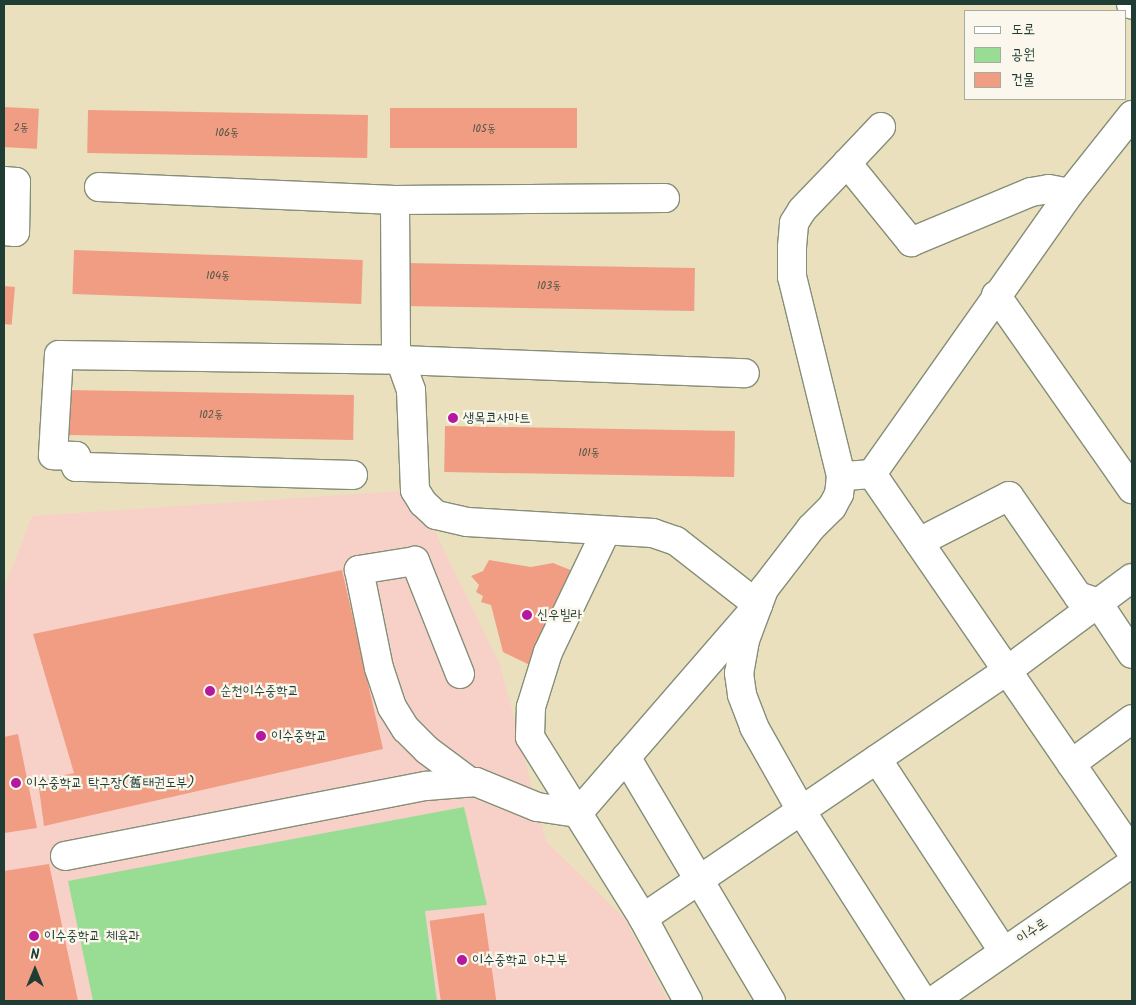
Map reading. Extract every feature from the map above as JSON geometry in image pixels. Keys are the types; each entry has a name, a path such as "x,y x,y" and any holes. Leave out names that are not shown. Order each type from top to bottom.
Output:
{"street":[{"path":"872,474 996,295 1070,193 1132,115"},
{"path":"578,812 758,605 778,570 811,528 832,507 839,494 841,476 792,277 794,223 802,210 881,127"},
{"path":"847,163 911,242 1031,192 1050,189 1070,193"},
{"path":"4,181 16,182 14,232 4,232"},
{"path":"99,187 395,200 665,198"},
{"path":"395,200 396,348 411,390 415,490 423,504 436,515 467,522 653,533 676,541 758,605"},
{"path":"996,295 1132,490"},
{"path":"353,475 76,467 76,456 53,456 59,356 400,360 745,373"},
{"path":"841,476 872,474"},
{"path":"872,474 1132,853"},
{"path":"919,542 1009,496 1078,596 1098,603 1132,654"},
{"path":"606,531 548,652 531,707 530,737 643,918 688,1001"},
{"path":"460,674 415,561 359,570 379,668 392,707 406,730 427,750 470,782 537,807 578,812"},
{"path":"643,918 802,812 1008,670 1132,578"},
{"path":"758,605 742,654 739,673 742,695 754,727 802,812 923,1001"},
{"path":"1072,764 1132,719"},
{"path":"626,757 771,1001"},
{"path":"877,759 1003,951"},
{"path":"65,856 426,786 470,782"},
{"name":"이수로","path":"933,1001 1132,863"}],"shaded area":[{"name":"이수중학교","path":"415,490 500,665 546,841 624,918 668,1001 4,1001 4,589 32,516"}],"green space":[{"path":"464,807 487,905 425,911 437,1001 93,1001 68,881"}],"building":[{"path":"4,107 39,109 37,149 4,147"},
{"path":"390,108 577,108 577,148 390,148"},
{"path":"88,110 368,115 367,158 87,153"},
{"path":"74,250 363,260 361,304 72,294"},
{"path":"404,263 695,268 694,311 403,306"},
{"path":"4,286 15,287 12,325 4,324"},
{"path":"68,390 354,395 353,440 67,435"},
{"path":"445,426 735,431 734,477 444,472"},
{"name":"신우빌라","path":"489,560 531,567 553,563 578,573 534,667 503,652 491,605 481,602 483,596 476,592 479,585 471,576 483,571"},
{"name":"순천이수중학교","path":"342,570 383,749 44,826 38,781 74,773 33,634"},
{"name":"이수중학교 탁구장(舊태권도부)","path":"18,734 37,828 4,833 4,737"},
{"name":"이수중학교 체육과","path":"49,864 78,1001 4,1001 4,871"},
{"name":"이수중학교 야구부","path":"484,913 496,1001 441,1001 430,921"}],"place":[{"name":"생목코사마트","path":"453,418"},
{"name":"신우빌라","path":"527,615"},
{"name":"순천이수중학교","path":"210,691"},
{"name":"이수중학교","path":"261,736"},
{"name":"이수중학교 탁구장(舊태권도부)","path":"16,783"},
{"name":"이수중학교 체육과","path":"34,936"},
{"name":"이수중학교 야구부","path":"462,960"}]}
